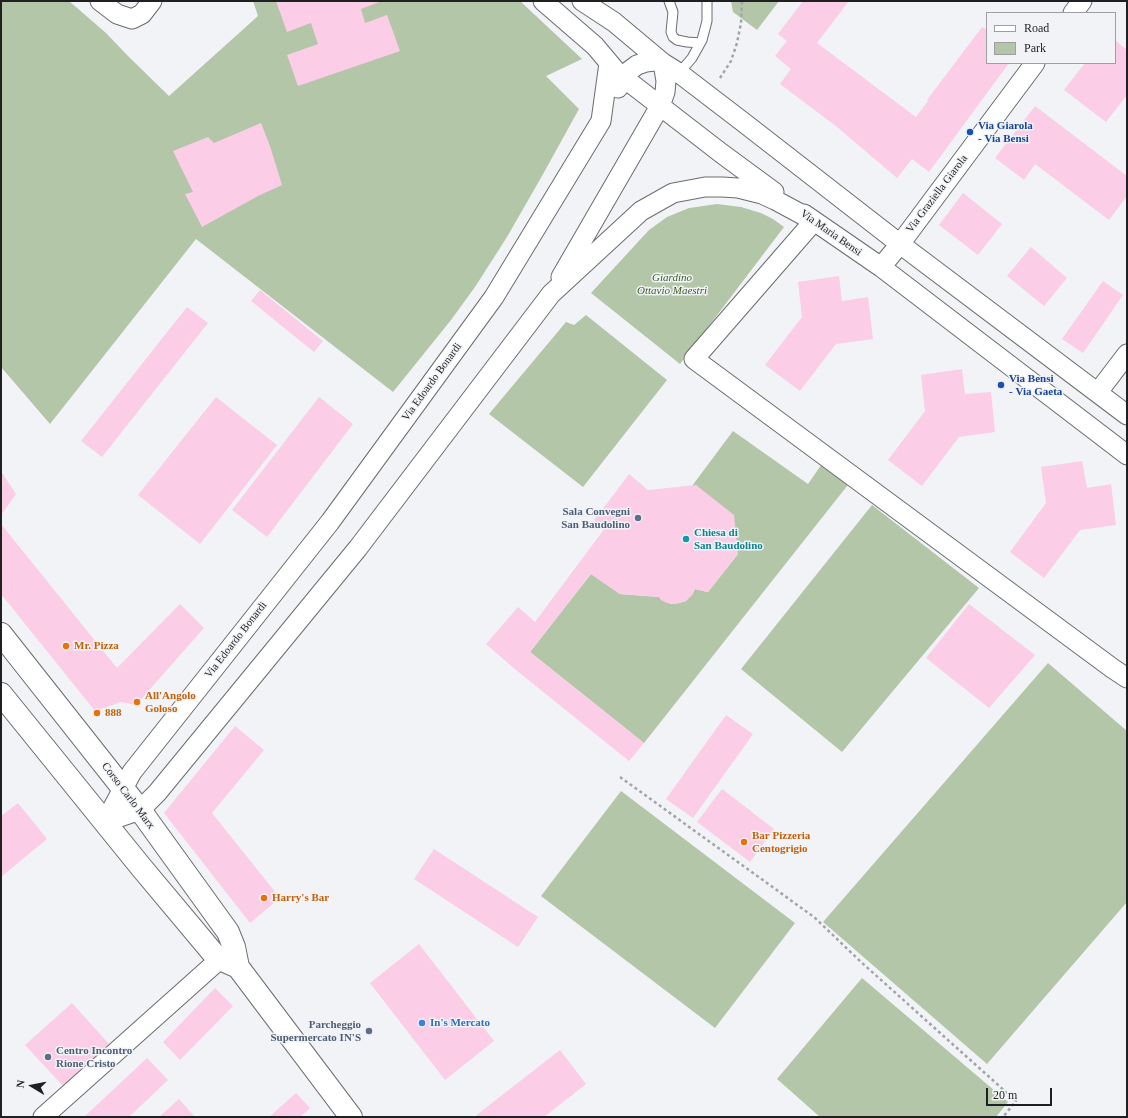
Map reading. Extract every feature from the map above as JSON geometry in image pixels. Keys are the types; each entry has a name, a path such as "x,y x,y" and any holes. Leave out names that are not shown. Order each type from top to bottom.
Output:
{"main road":[{"name":"Corso Carlo Marx","path":"1,634 140,810 228,932 234,947 229,963"},
{"name":"Corso Carlo Marx","path":"1,694 213,953 229,963 351,1117"}],"street":[{"path":"100,1 117,14 132,19 142,14 152,1"},
{"name":"Via Maria Bensi","path":"543,1 595,46 624,78 660,106 814,221 881,267 1127,455"},
{"path":"582,1 614,22 663,63 679,73 900,244 1127,415"},
{"path":"1074,12 1082,1"},
{"name":"Via Edoardo Bonardi","path":"105,822 132,772 140,761 330,522 494,297 601,121 629,71 637,65 646,62 663,63"},
{"name":"Via Edoardo Bonardi","path":"601,121 609,63"},
{"path":"105,822 140,810 157,794 358,548 551,294 660,106 665,92 666,81 663,63"},
{"name":"Via Graziella Giarola","path":"881,267 900,244 1034,64"},
{"path":"551,294 641,211 673,193 705,187 751,190 775,200 814,221 694,359 1105,664 1127,678"},
{"path":"1098,392 1127,354"},
{"path":"43,1117 229,963"}],"lane":[{"path":"670,1 673,12 671,32 673,37 677,40 700,43"},
{"path":"679,73 692,58 700,43 707,21 707,1"}],"path":[{"path":"720,78 732,61 742,23 742,1"},
{"path":"620,777 814,917 867,967 1016,1101 1003,1117"}],"green space":[{"path":"1,1 69,1 106,33 169,96 258,16 253,1 520,1 582,59 546,76 579,109 507,237 475,287 451,320 393,392 196,239 50,424 1,367"},
{"path":"731,1 779,1 757,30 733,12"},
{"name":"Giardino Ottavio Maestri","path":"717,204 741,207 761,213 784,227 680,364 591,293 649,230 667,217 689,208"},
{"path":"586,315 667,380 583,487 489,414 566,322 574,325"},
{"path":"733,431 808,484 824,461 851,481 644,743 530,652 591,574 620,594 659,597 671,604 686,601 695,589 708,592 738,554 692,486"},
{"path":"872,505 979,588 842,752 741,669"},
{"path":"1048,663 1127,731 1127,902 987,1064 823,922"},
{"path":"621,791 795,923 715,1028 541,896"},
{"path":"862,978 1008,1102 996,1117 820,1117 777,1079"}],"building":[{"path":"276,1 382,1 361,9 365,23 387,15 400,51 298,86 287,55 318,44 311,23 287,32"},
{"path":"803,1 849,1 817,43 916,117 982,27 986,29 986,64 1008,64 929,172 912,159 897,178 837,127 780,84 791,69 775,56 787,41 778,34"},
{"path":"1116,41 1127,50 1127,95 1106,122 1064,90 1084,64 1116,64"},
{"path":"1035,106 1127,176 1127,196 1109,220 1035,164 1024,180 995,158"},
{"path":"261,123 282,185 258,196 202,227 185,194 193,192 173,151 208,137 214,143"},
{"path":"963,193 1002,224 978,255 939,225"},
{"path":"1031,247 1067,278 1044,306 1007,276"},
{"path":"839,276 842,301 868,297 873,339 836,344 800,391 765,365 802,317 798,282"},
{"path":"1103,281 1123,295 1083,353 1062,339"},
{"path":"260,290 323,341 314,352 251,301"},
{"path":"187,307 208,323 102,457 81,441"},
{"path":"962,369 965,394 991,392 995,432 959,437 922,486 888,460 925,411 921,375"},
{"path":"216,397 277,445 200,544 138,495"},
{"path":"319,397 353,424 267,537 232,510"},
{"path":"1082,461 1087,488 1111,484 1116,525 1080,530 1044,578 1010,552 1046,503 1041,467"},
{"path":"1,471 16,494 1,515"},
{"path":"629,474 648,490 696,485 734,515 738,554 708,592 695,589 693,594 686,601 676,604 667,603 659,597 620,594 591,574 530,652 644,743 629,761 486,644 518,607 535,622 605,528 594,520"},
{"path":"1,524 117,668 180,604 204,628 136,705 121,702 95,711 1,594"},
{"path":"969,604 1035,655 989,708 926,658"},
{"path":"726,715 753,734 693,818 666,799"},
{"path":"235,726 264,750 212,813 280,898 250,923 164,813"},
{"path":"722,789 774,829 750,862 697,822"},
{"path":"18,803 47,839 1,877 1,816"},
{"path":"434,849 538,917 518,947 414,879"},
{"path":"419,944 494,1041 445,1080 370,983"},
{"path":"215,988 233,1006 180,1060 163,1042"},
{"path":"72,1003 109,1044 63,1086 25,1045"},
{"path":"560,1050 586,1084 544,1117 474,1117"},
{"path":"147,1058 168,1080 129,1117 84,1117"},
{"path":"296,1093 310,1108 300,1117 269,1117"},
{"path":"179,1099 195,1117 159,1117"}],"place":[{"name":"Via Giarola - Via Bensi","path":"970,132"},
{"name":"Via Bensi - Via Gaeta","path":"1001,385"},
{"name":"Sala Convegni San Baudolino","path":"638,518"},
{"name":"Chiesa di San Baudolino","path":"686,539"},
{"name":"Mr. Pizza","path":"66,646"},
{"name":"All'Angolo Goloso","path":"137,702"},
{"name":"888","path":"97,713"},
{"name":"Bar Pizzeria Centogrigio","path":"744,842"},
{"name":"Harry's Bar","path":"264,898"},
{"name":"In's Mercato","path":"422,1023"},
{"name":"Parcheggio Supermercato IN'S","path":"369,1031"},
{"name":"Centro Incontro Rione Cristo","path":"48,1057"}]}
